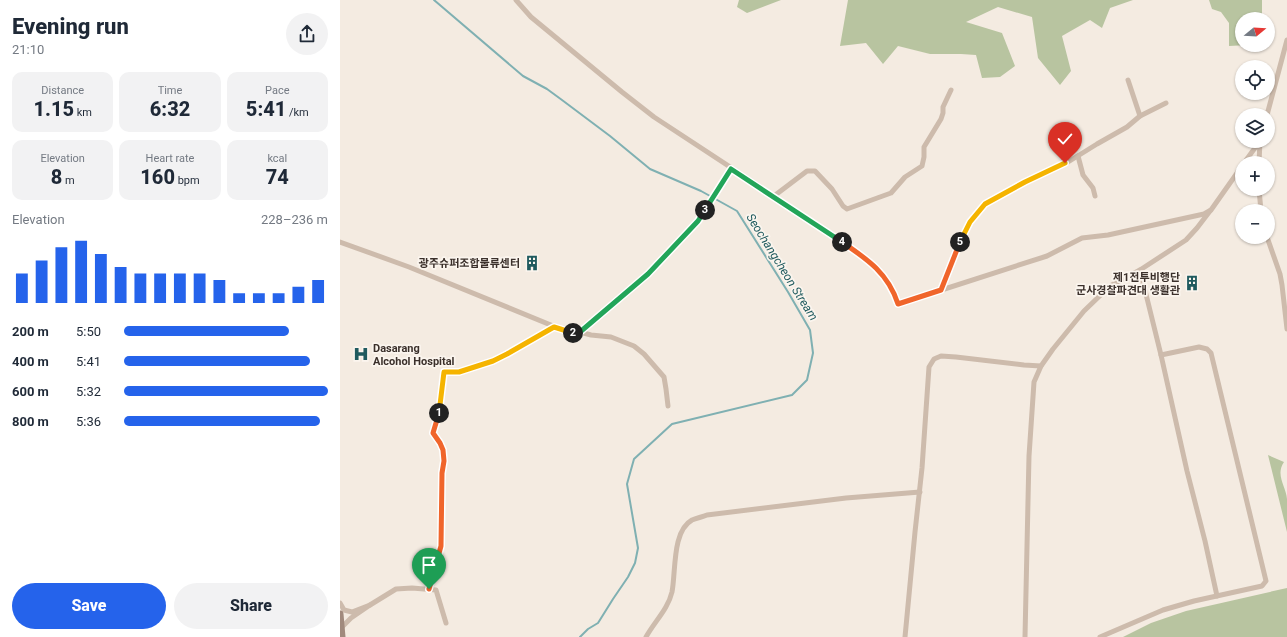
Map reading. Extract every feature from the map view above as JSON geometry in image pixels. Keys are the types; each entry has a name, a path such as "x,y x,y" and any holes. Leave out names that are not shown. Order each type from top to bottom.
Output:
{"street":[{"path":"516,0 531,17 654,117 865,258 886,278 893,290 898,304 1047,256 1082,238 1108,235 1204,214 1211,210"},
{"path":"1269,108 1287,40"},
{"path":"1128,80 1140,116"},
{"path":"774,196 807,171 814,171 832,189 843,206 847,209 891,194 906,177 922,166 924,147 943,114 944,107 951,90"},
{"path":"941,290 964,232 985,204 1025,182 1078,156 1128,127 1140,116 1166,103"},
{"path":"1055,130 1065,163"},
{"path":"1078,156 1083,175 1093,188 1095,196"},
{"path":"580,332 648,274 698,221 731,169"},
{"path":"1025,637 1029,456 1034,382 1041,366 1084,311 1110,286 1140,270 1186,240 1211,210 1235,176"},
{"path":"340,242 409,267 554,327 573,333 580,332 590,335 611,337 634,346 644,354 664,377 668,406"},
{"path":"1269,244 1280,274 1287,329"},
{"path":"1140,270 1205,541 1216,596"},
{"path":"429,589 441,546 442,473 444,461 443,450 433,433 440,410 444,372 459,372 493,361 554,327"},
{"path":"1100,637 1163,610 1194,601 1262,586 1266,581 1211,353 1207,348 1199,347 1161,356"},
{"path":"905,637 920,492 929,367 934,359 941,356 1041,366"},
{"path":"646,637 651,628 665,611 672,592 679,538 684,526 692,520 707,515 846,498 920,492"},
{"path":"342,628 351,618 396,589 436,590 446,623"},
{"path":"340,602 344,610 352,612 370,605"},
{"path":"340,614 342,637"}],"green space":[{"path":"739,0 781,0 747,13 737,7"},
{"path":"848,0 1133,0 1110,8 1102,28 1090,20 1062,36 1071,71 1060,85 1038,58 1032,17 998,7 966,22 1002,33 1015,66 1000,77 982,78 976,55 930,54 898,46 883,64 866,43 840,46"},
{"path":"1209,0 1262,0 1262,12 1235,12 1235,46 1229,46 1229,23 1221,12 1212,9"},
{"path":"1268,455 1284,462 1281,476 1287,499 1287,532"},
{"path":"1287,588 1287,637 1123,637 1151,623 1186,611"}],"waterway":[{"name":"Seochangcheon Stream","path":"434,0 523,76 547,89 610,136 650,169 701,191 737,211 810,330 813,353 807,380 792,395 672,424 634,459 627,484 638,548 635,563 628,577 598,623 588,629 580,637"}],"place":[{"name":"광주슈퍼조합물류센터","path":"532,263"},
{"name":"제1전투비행단 군사경찰파견대 생활관","path":"1192,283"},
{"name":"Dasarang Alcohol Hospital","path":"361,354"}],"route":[{"path":"429,589 441,546 442,473 444,461 443,450 433,433 440,410 444,372 459,372 493,361 554,327 573,333 580,332 648,274 698,221 731,169 800,213 865,258 886,278 893,290 898,304 941,290 964,232 985,204 1025,182 1065,163"}]}
